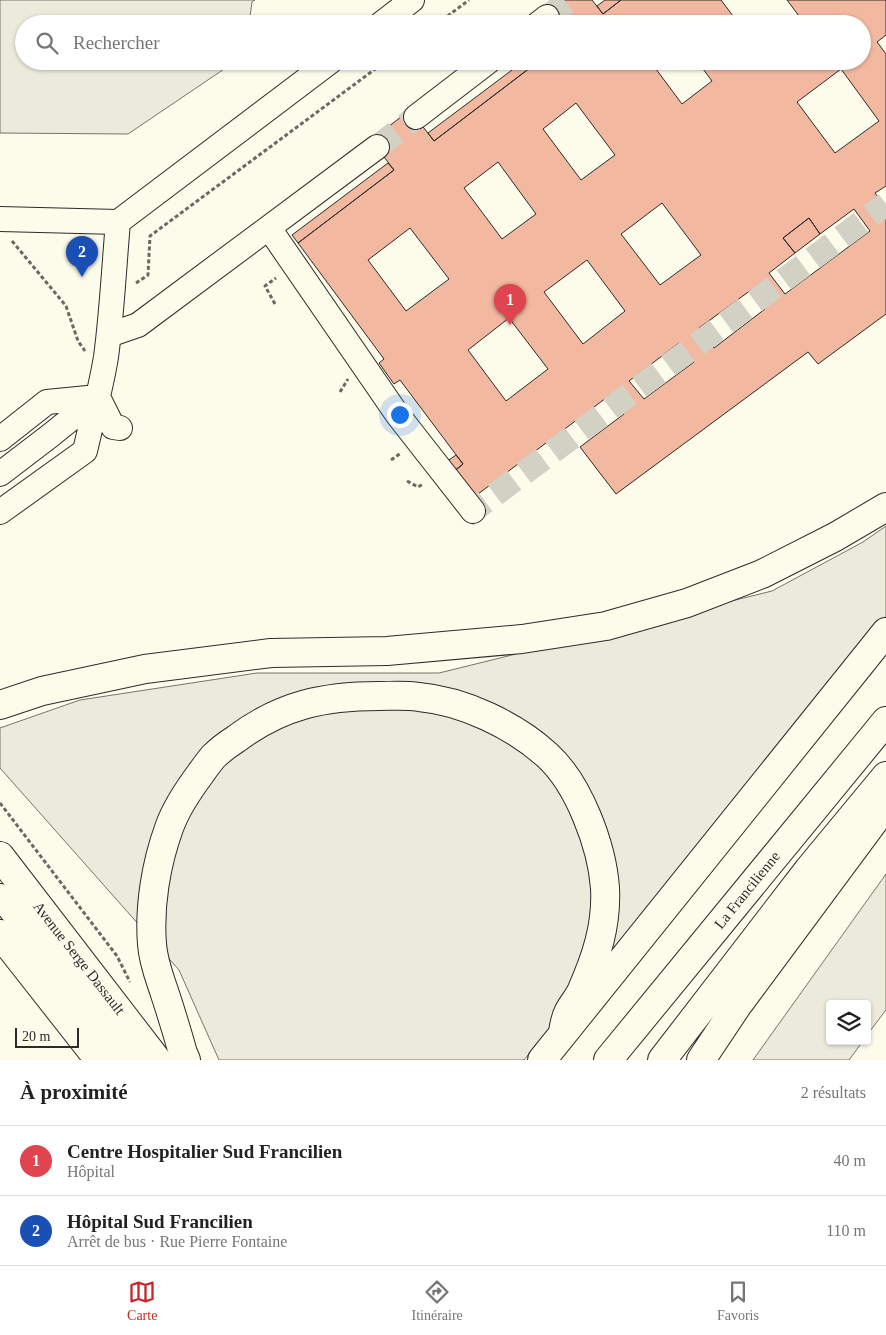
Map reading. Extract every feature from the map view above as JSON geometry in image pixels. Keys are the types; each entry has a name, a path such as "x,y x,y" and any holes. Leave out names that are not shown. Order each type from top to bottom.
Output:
{"main road":[{"path":"0,705 42,691 145,669 271,654 387,651 522,639 606,626 687,603 762,574 835,537 886,507"},
{"path":"542,1060 886,632"},
{"path":"186,1060 156,968 152,945 152,912 156,884 169,827 189,789 212,758 253,726 296,706 318,701 360,696 421,697 459,706 502,723 519,733 548,756 563,773 575,792 583,808 597,848 605,886 605,907 603,927 596,957 579,996 567,1014 563,1032"},
{"name":"La Francilienne","path":"608,1060 886,721"},
{"path":"662,1060 809,869 886,776"},
{"path":"701,1060 737,1006 886,805"},
{"name":"Avenue Serge Dassault","path":"0,856 157,1060"},
{"path":"0,934 99,1060"},
{"path":"718,1060 739,1027 737,1006"}],"street":[{"path":"393,15 412,0"},
{"path":"3,227 118,222 319,70"},
{"path":"416,117 478,70"},
{"path":"109,336 138,325 377,148"},
{"path":"0,512 84,451 106,359 118,222"},
{"path":"269,228 398,414 473,511"},
{"path":"98,397 113,427 120,428"},
{"path":"0,439 48,402 98,397"},
{"path":"0,474 51,436 98,397"},
{"path":"0,896 128,1060"}],"path":[{"path":"449,15 469,0"},
{"path":"136,284 148,275 150,236 374,70"},
{"path":"3,227 66,306 78,342 88,356 106,359"},
{"path":"0,803 117,956 132,986"}],"shaded area":[{"path":"0,0 255,0 252,2 250,15 15,15 15,70 223,70 128,134 0,133"},
{"path":"886,526 886,616 524,1060 219,1060 179,970 0,768 0,728 80,700 257,673 439,673 772,591 863,542"},
{"path":"886,874 886,1010 871,1030 871,1000 826,1000 826,1045 860,1045 849,1060 753,1060"}],"building":[{"path":"557,0 592,0 603,14 621,0 721,0 732,15 545,15 542,11"},
{"path":"605,0 621,0 603,14 597,6"},
{"path":"787,0 886,0 886,35 877,42 886,54 886,186 875,193 886,208 886,314 818,364 808,352 616,494 580,447 624,414 610,395 474,497 455,471 463,464 400,380 394,384 379,363 384,359 298,243 394,170 371,140 410,110 434,141 527,70 657,70 682,104 712,81 704,70 840,70 797,102 835,153 879,121 842,70 871,70 871,15 798,15","holes":["576,103 615,155 581,180 543,129","498,162 536,214 502,239 464,188","662,203 701,255 660,285 621,234","854,209 870,231 785,294 769,273 795,253 783,238 809,218 820,234","410,228 449,279 406,311 368,260","587,260 625,311 583,344 544,292","751,290 765,309 714,348 699,328","509,318 548,369 506,401 468,350","679,343 694,362 644,399 629,381"]},
{"path":"512,70 527,70 434,141 428,133"},
{"path":"388,163 394,170 298,243 292,235"},
{"path":"809,218 820,234 795,253 783,238"},
{"path":"456,455 463,464 446,477 439,467"}],"tunnel":[{"path":"550,15 570,0"},
{"path":"377,147 416,117"},
{"path":"466,516 886,204"}],"place":[{"name":"Hôpital Sud Francilien","path":"82,277"},
{"name":"Centre Hospitalier Sud Francilien","path":"510,325"}]}
